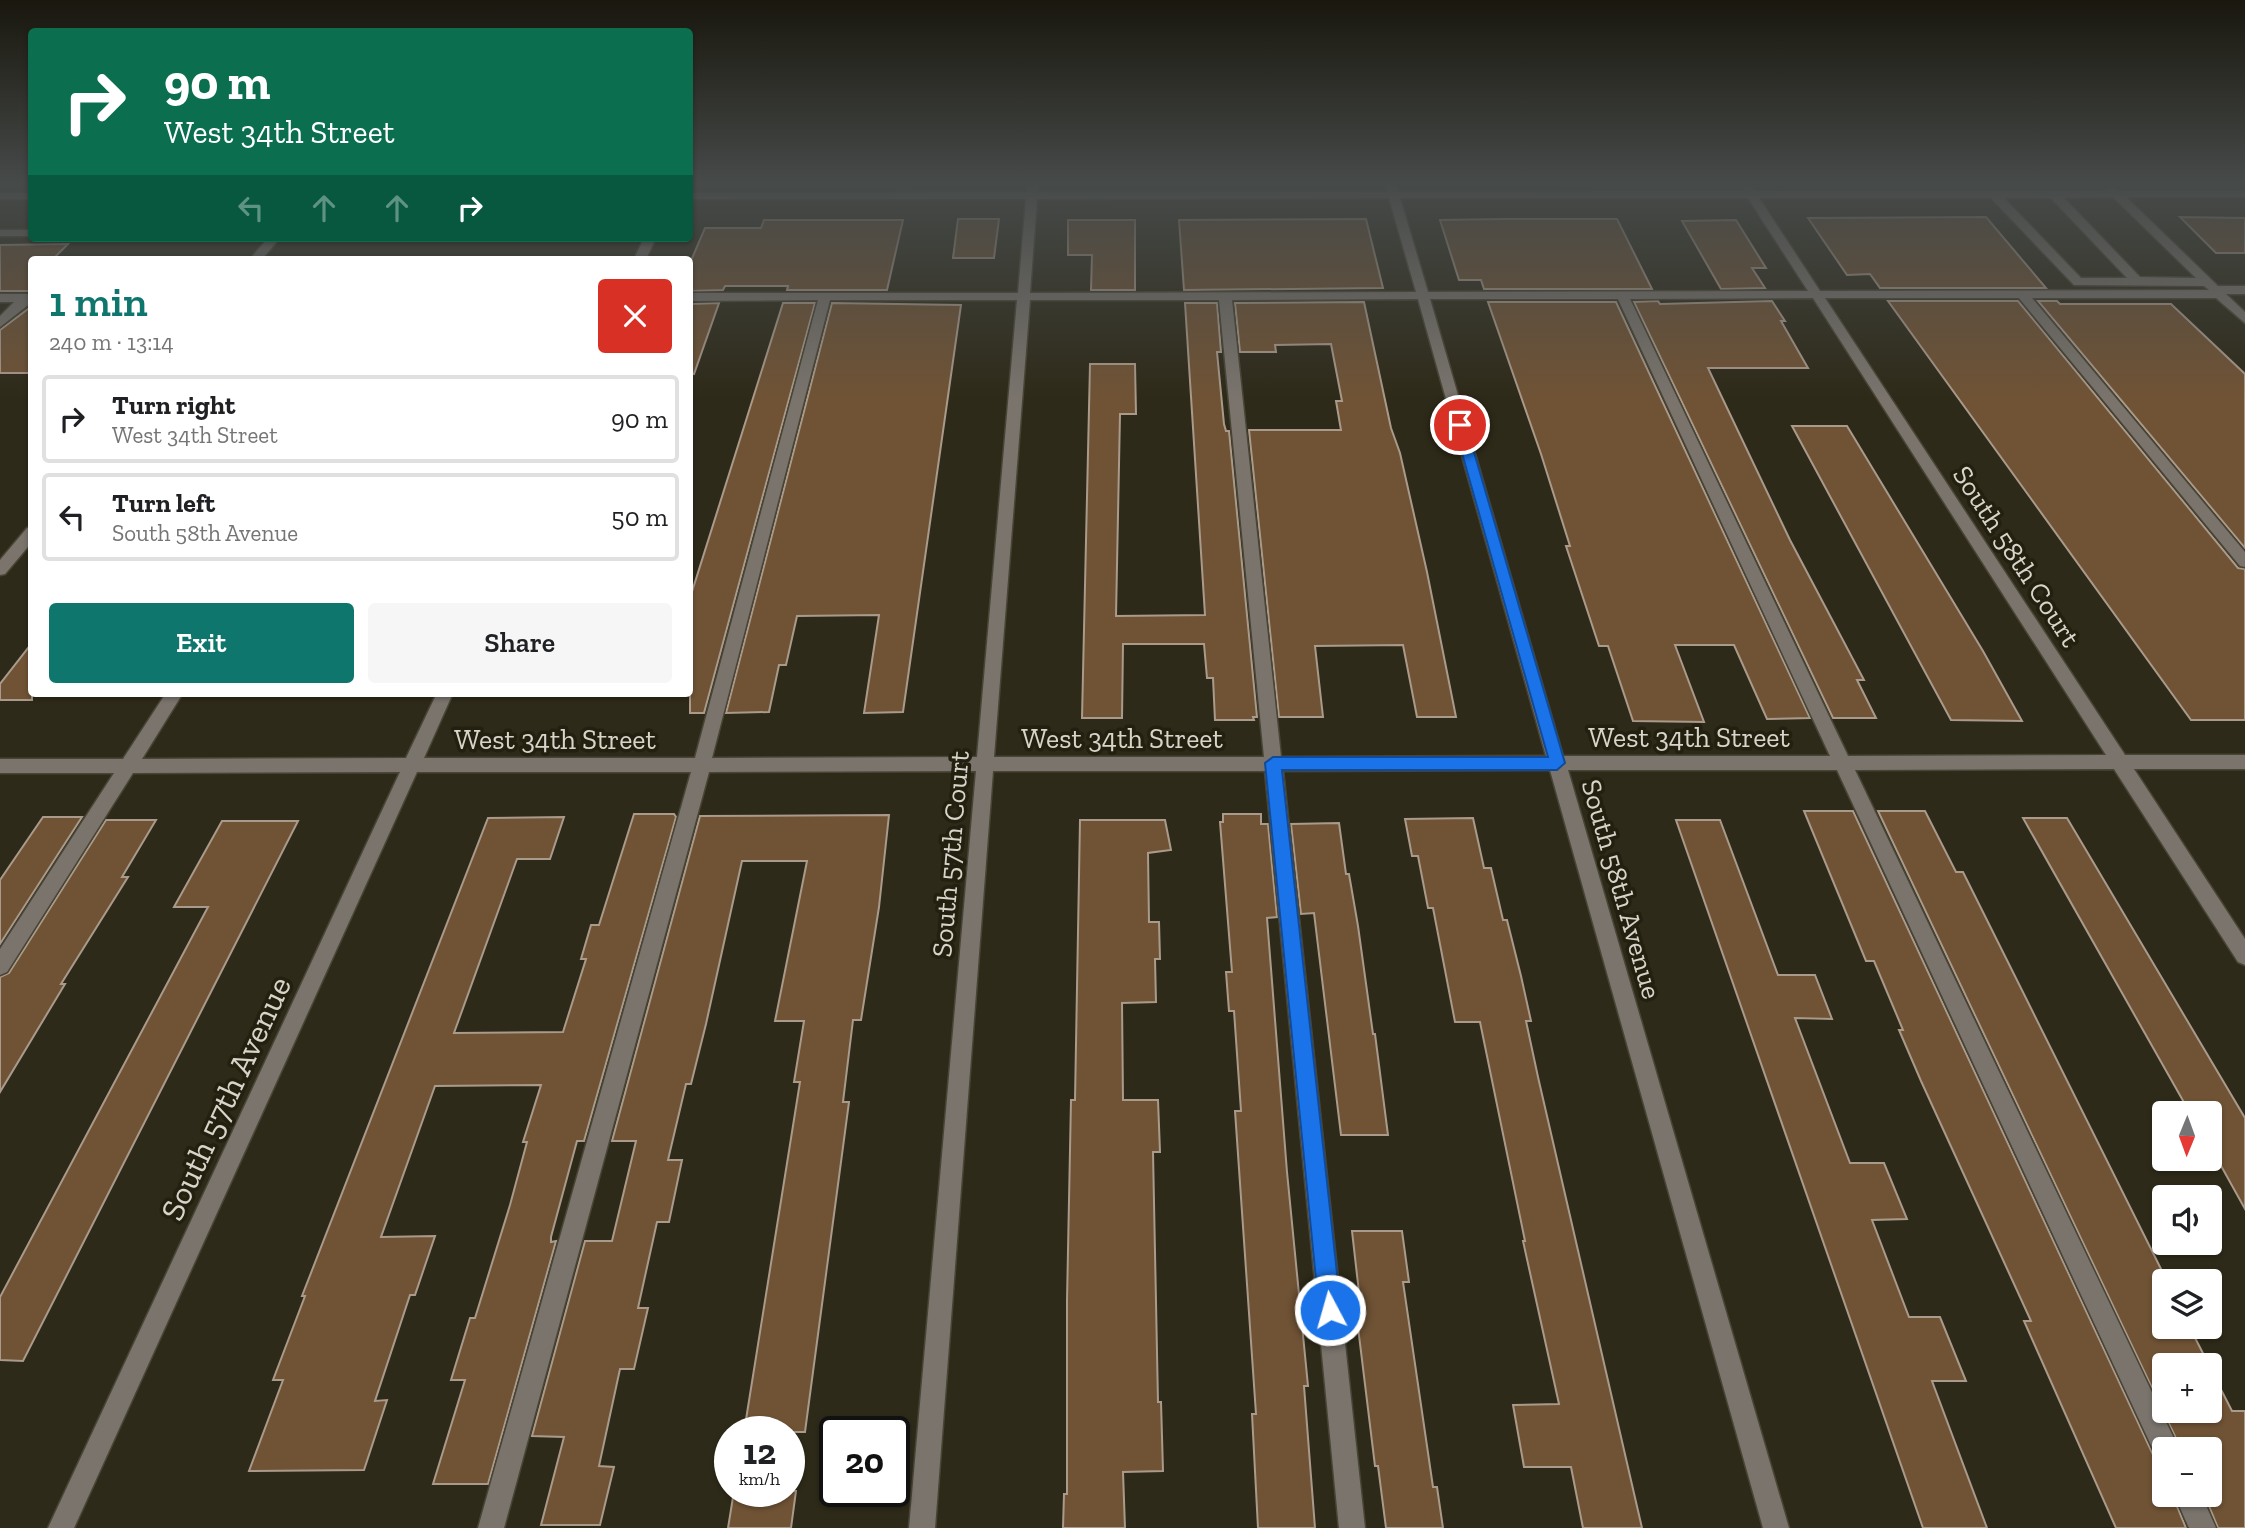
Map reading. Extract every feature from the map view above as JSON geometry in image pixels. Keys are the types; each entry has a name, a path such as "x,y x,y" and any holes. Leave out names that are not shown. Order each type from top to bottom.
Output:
{"street":[{"name":"South 57th Court","path":"922,1528 1027,256"},
{"name":"South 58th Avenue","path":"1412,256 1776,1528"},
{"name":"South 58th Court","path":"1791,256 2245,956"},
{"path":"2053,256 2078,282 2137,281 2245,290"},
{"path":"2113,256 2137,281"},
{"path":"2181,256 2245,319"},
{"path":"693,297 2022,294 2214,288"},
{"path":"2022,294 2245,562"},
{"path":"491,1528 702,764 825,296"},
{"path":"1225,296 1352,1528"},
{"path":"1622,296 2160,1437"},
{"path":"0,298 28,298"},
{"path":"0,323 28,298"},
{"path":"0,570 28,537"},
{"path":"0,966 171,697"},
{"name":"South 57th Avenue","path":"61,1528 443,697"},
{"name":"West 34th Street","path":"0,766 2245,762"},
{"path":"2194,1507 2203,1528"}],"building":[{"path":"0,256 28,256 28,291 0,291"},
{"path":"693,256 895,256 887,290 787,290 788,286 725,286 723,290 693,291"},
{"path":"953,256 994,256 994,258"},
{"path":"1092,256 1135,256 1135,290 1091,290"},
{"path":"1182,256 1375,256 1383,288 1184,290"},
{"path":"1451,256 1636,256 1652,289 1484,289 1481,280 1459,280"},
{"path":"1702,256 1759,256 1766,268 1752,268 1765,288 1721,289"},
{"path":"1834,256 2019,256 2046,288 1880,288 1870,274 1847,275"},
{"path":"1658,301 1660,304 1772,301 1785,321 1781,321 1808,368 1708,368 1790,540 1864,680 1857,680 1876,718 1833,718 1634,302"},
{"path":"1888,301 2018,301 2238,568 2245,569 2245,720 2191,720"},
{"path":"2038,301 2057,301 2060,304 2171,304 2245,374 2245,548"},
{"path":"1364,302 1391,428 1400,453 1427,572 1456,717 1417,717 1403,645 1315,646 1323,717 1279,717 1249,430 1341,430 1336,401 1342,401 1331,344 1275,345 1276,352 1240,352 1235,303"},
{"path":"1488,302 1616,302 1810,718 1767,719 1734,645 1675,645 1704,722 1633,721 1608,646 1599,646 1566,546 1570,546 1541,454"},
{"path":"719,303 694,374 693,304"},
{"path":"783,303 815,303 704,713 690,713 690,697 693,697 693,588"},
{"path":"832,303 961,305 903,712 864,713 879,615 797,616 786,665 779,665 769,712 726,713"},
{"path":"1185,303 1217,303 1221,352 1217,352 1224,424 1226,431 1229,431 1257,717 1253,717 1254,720 1215,720 1213,678 1207,678 1204,644 1123,644 1122,718 1082,718 1090,364 1135,364 1136,414 1120,414 1116,616 1205,615"},
{"path":"28,309 28,373 0,373 0,330"},
{"path":"1792,426 1847,426 1983,651 2022,721 1951,720"},
{"path":"28,648 28,697 32,697 32,700 0,700 0,684"},
{"path":"1804,811 1853,811 2152,1453 2152,1507 2177,1507 2186,1528 2116,1528 2024,1321 2031,1321 1899,1030 1903,1030 1874,961 1866,961"},
{"path":"1878,811 1925,811 1956,872 1963,872 2161,1269 2152,1269 2152,1339 2196,1339 2203,1353 2152,1353 2152,1388"},
{"path":"634,814 674,814 676,817 584,1141 577,1141 551,1237 551,1242 556,1241 488,1484 433,1484 465,1380 451,1380 470,1318 475,1318 510,1205 527,1142 523,1142 541,1085 435,1086 381,1237 435,1236 415,1295 410,1295 375,1401 387,1400 364,1470 249,1471 283,1380 273,1380 305,1296 302,1296 488,818 564,817 550,859 517,859 454,1033 563,1032 586,959 581,959 591,925 599,925"},
{"path":"1223,814 1261,814 1261,824 1268,824 1277,917 1267,918 1287,1172 1308,1386 1304,1386 1315,1528 1258,1528 1252,1414 1256,1414 1235,1111 1241,1111 1234,1011 1229,1011 1226,972 1232,972 1220,822 1223,822"},
{"path":"889,815 879,907 861,1020 853,1020 843,1102 849,1102 805,1432 805,1416 747,1416 800,1082 794,1082 804,1021 775,1021 807,861 742,861 706,1024 691,1084 686,1084 668,1160 682,1160 669,1222 657,1222 638,1308 648,1308 634,1369 620,1369 599,1466 614,1467 600,1525 541,1525 564,1437 532,1436 585,1241 612,1241 636,1141 612,1141 700,816"},
{"path":"43,817 82,817 0,944 0,880"},
{"path":"1473,818 1484,868 1491,868 1503,920 1507,920 1521,976 1531,1021 1526,1021 1538,1077 1642,1528 1583,1528 1571,1467 1524,1467 1513,1405 1559,1404 1523,1241 1480,1022 1455,1022 1433,908 1428,908 1418,856 1412,856 1405,819"},
{"path":"2023,818 2067,818 2245,1118 2245,1209 2222,1168 2222,1101 2183,1101"},
{"path":"106,820 156,820 122,877 128,877 61,984 65,984 0,1092 0,977 9,973"},
{"path":"1080,820 1165,820 1171,850 1148,853 1149,922 1159,922 1160,959 1155,959 1156,1002 1122,1003 1123,1100 1158,1100 1160,1152 1153,1152 1158,1402 1161,1402 1163,1471 1123,1472 1125,1528 1063,1528 1064,1494 1067,1494 1067,1301 1071,1100 1075,1100"},
{"path":"1676,820 1720,820 1778,975 1815,975 1832,1019 1795,1018 1850,1163 1884,1163 1907,1219 1872,1220 1909,1317 1940,1317 1966,1381 1932,1381 1987,1528 1923,1528"},
{"path":"222,821 298,821 23,1361 0,1360 0,1297 208,907 174,907"},
{"path":"1339,823 1375,1034 1388,1135 1341,1135 1314,913 1301,914 1291,824"},
{"path":"1352,1231 1402,1231 1409,1282 1403,1282 1433,1487 1437,1487 1443,1528 1386,1528 1378,1466 1375,1466 1357,1319 1362,1319"},
{"path":"2222,1391 2232,1411 2245,1411 2245,1528 2218,1528 2209,1507 2222,1507 2222,1437 2175,1437 2169,1423 2222,1423"},
{"path":"731,1507 794,1507 791,1528 728,1528"}],"route":[{"path":"1330,1310 1273,763 1557,763 1460,425"}]}
